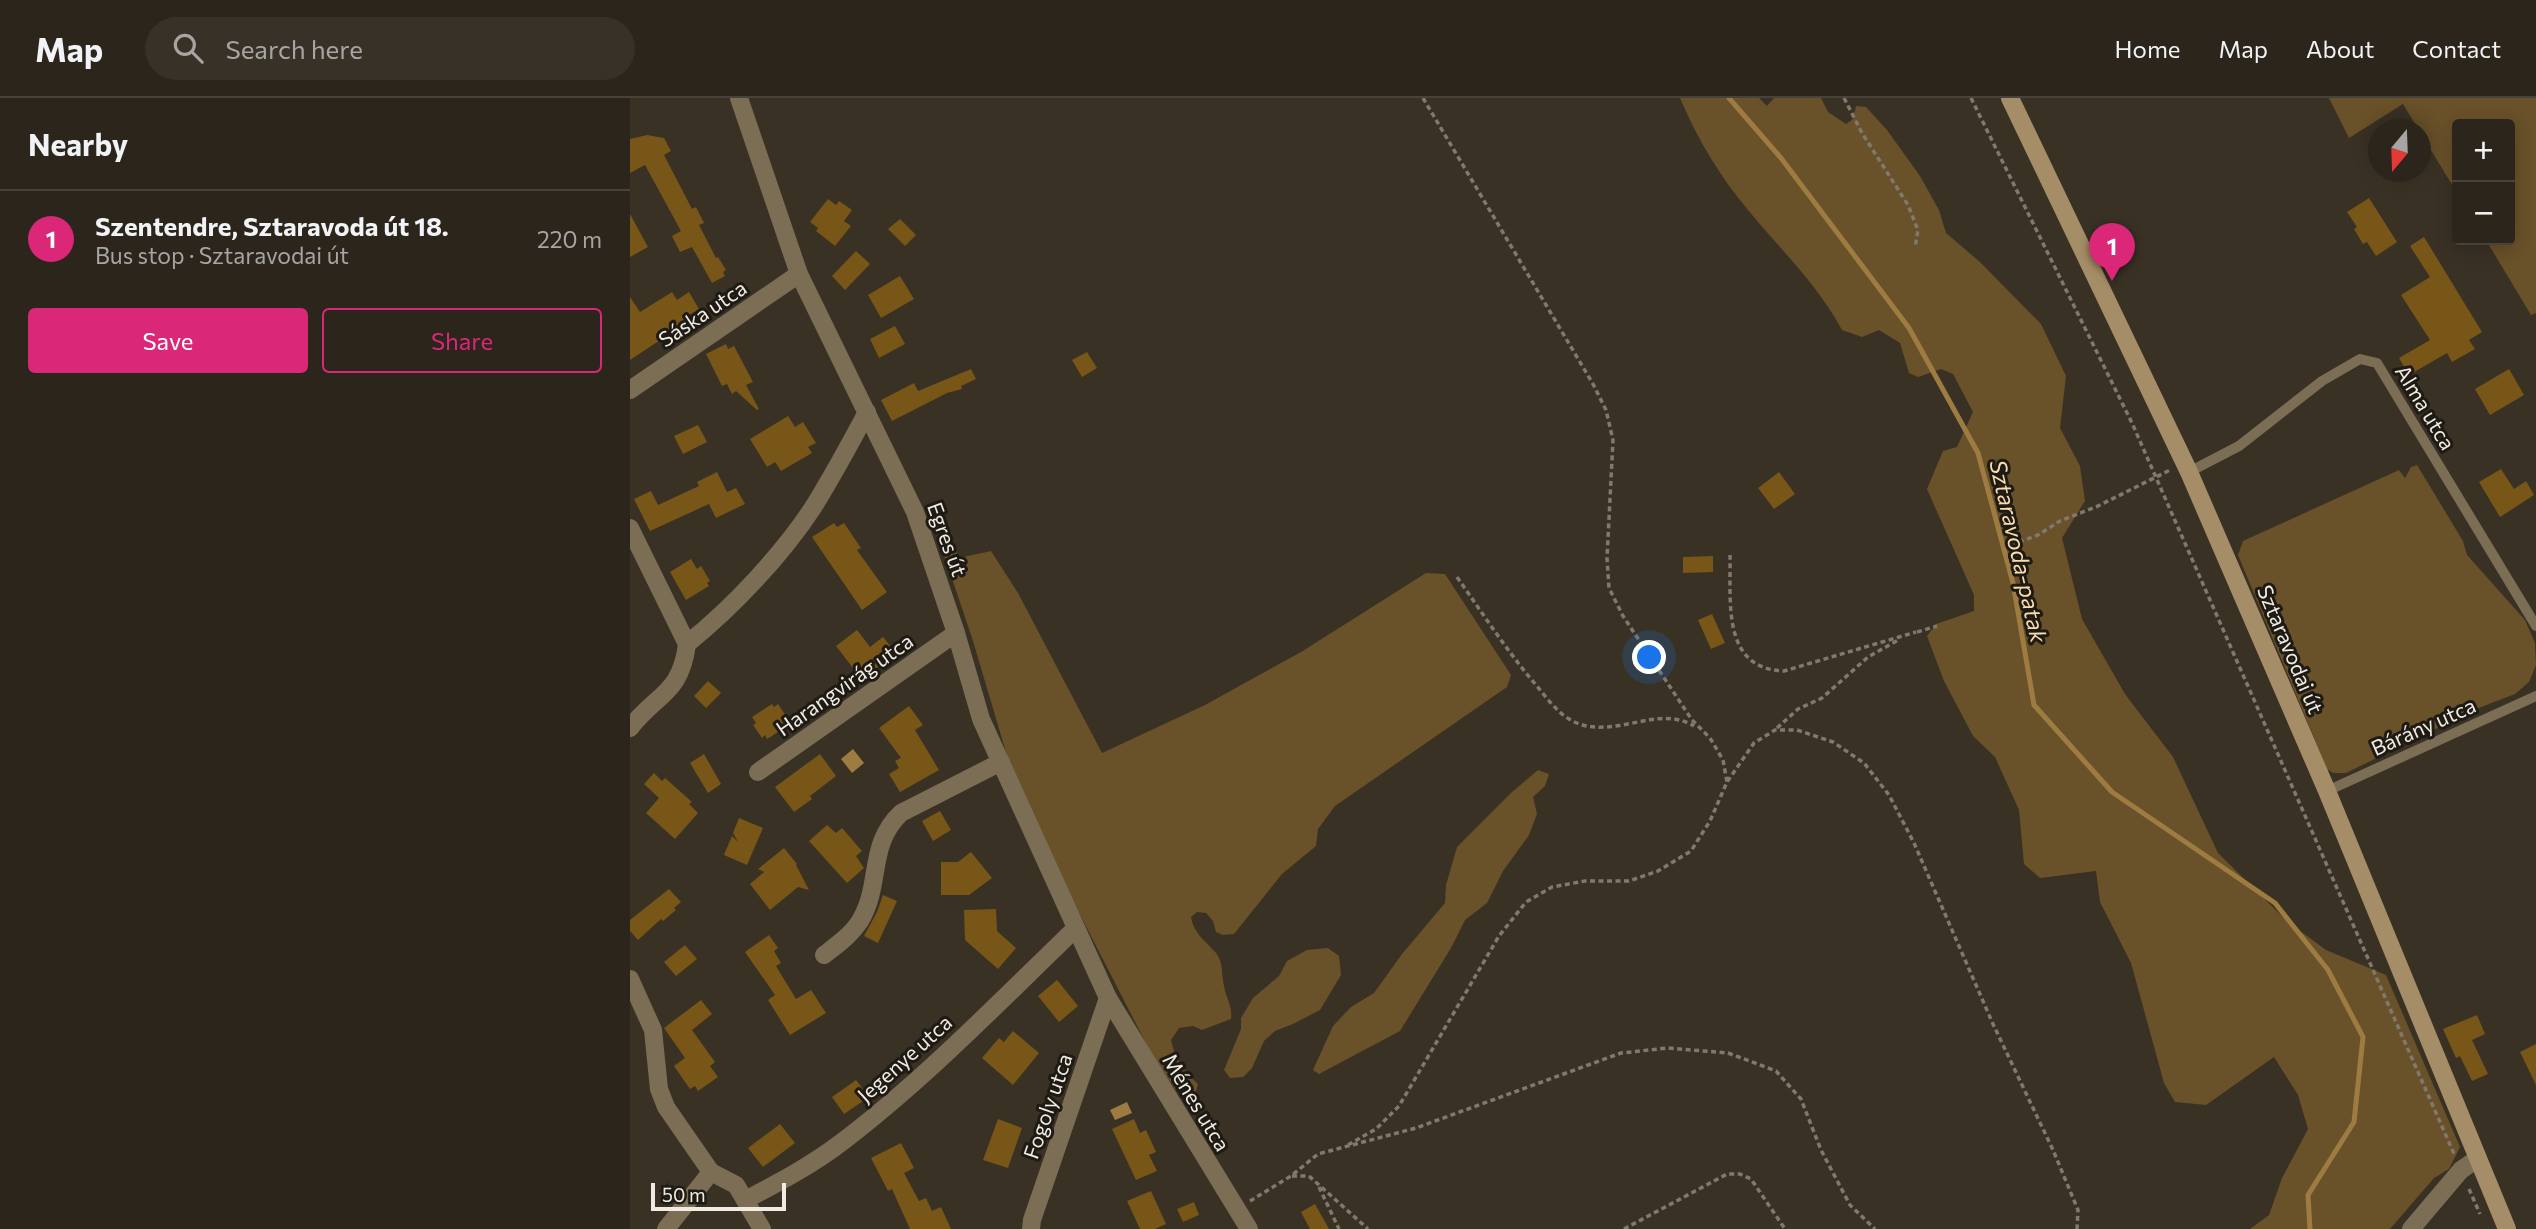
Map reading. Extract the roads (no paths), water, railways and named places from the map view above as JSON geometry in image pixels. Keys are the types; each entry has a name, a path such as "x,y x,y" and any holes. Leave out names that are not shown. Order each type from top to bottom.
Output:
{"street":[{"name":"Egres út","path":"739,98 799,274 915,512 957,633 981,719 1108,998"},
{"name":"Sztaravodai út","path":"2010,98 2187,467 2327,791 2507,1229"},
{"name":"Sáska utca","path":"630,390 799,274"},
{"path":"687,644 718,619 748,587 805,517 839,465 867,412"},
{"path":"630,528 687,644 685,660 676,682 630,728"},
{"name":"Harangvirág utca","path":"758,772 957,633"},
{"path":"824,955 852,932 862,919 879,845 892,821 901,813 1000,762"},
{"name":"Jegenye utca","path":"745,1200 788,1177 840,1143 892,1101 1076,928"},
{"path":"630,979 653,1030 659,1089 666,1107 711,1172 736,1185 762,1229"},
{"name":"Ménes utca","path":"1108,998 1249,1229"},
{"name":"Fogoly utca","path":"1031,1229 1108,998"},
{"path":"2411,1229 2461,1170 2477,1159"},
{"path":"666,1229 711,1172"}],"lane":[{"name":"Alma utca","path":"2187,467 2239,446 2322,381 2360,359 2377,363 2536,626"},
{"name":"Bárány utca","path":"2327,791 2536,696"}],"waterway":[{"name":"Sztaravoda-patak","path":"1729,98 1781,158 1909,328 1978,453 2013,583 2034,705 2112,792 2275,903 2328,970 2363,1037 2354,1122 2308,1195 2310,1229"}],"place":[{"name":"Szentendre, Sztaravoda út 18.","path":"2112,281"}]}
